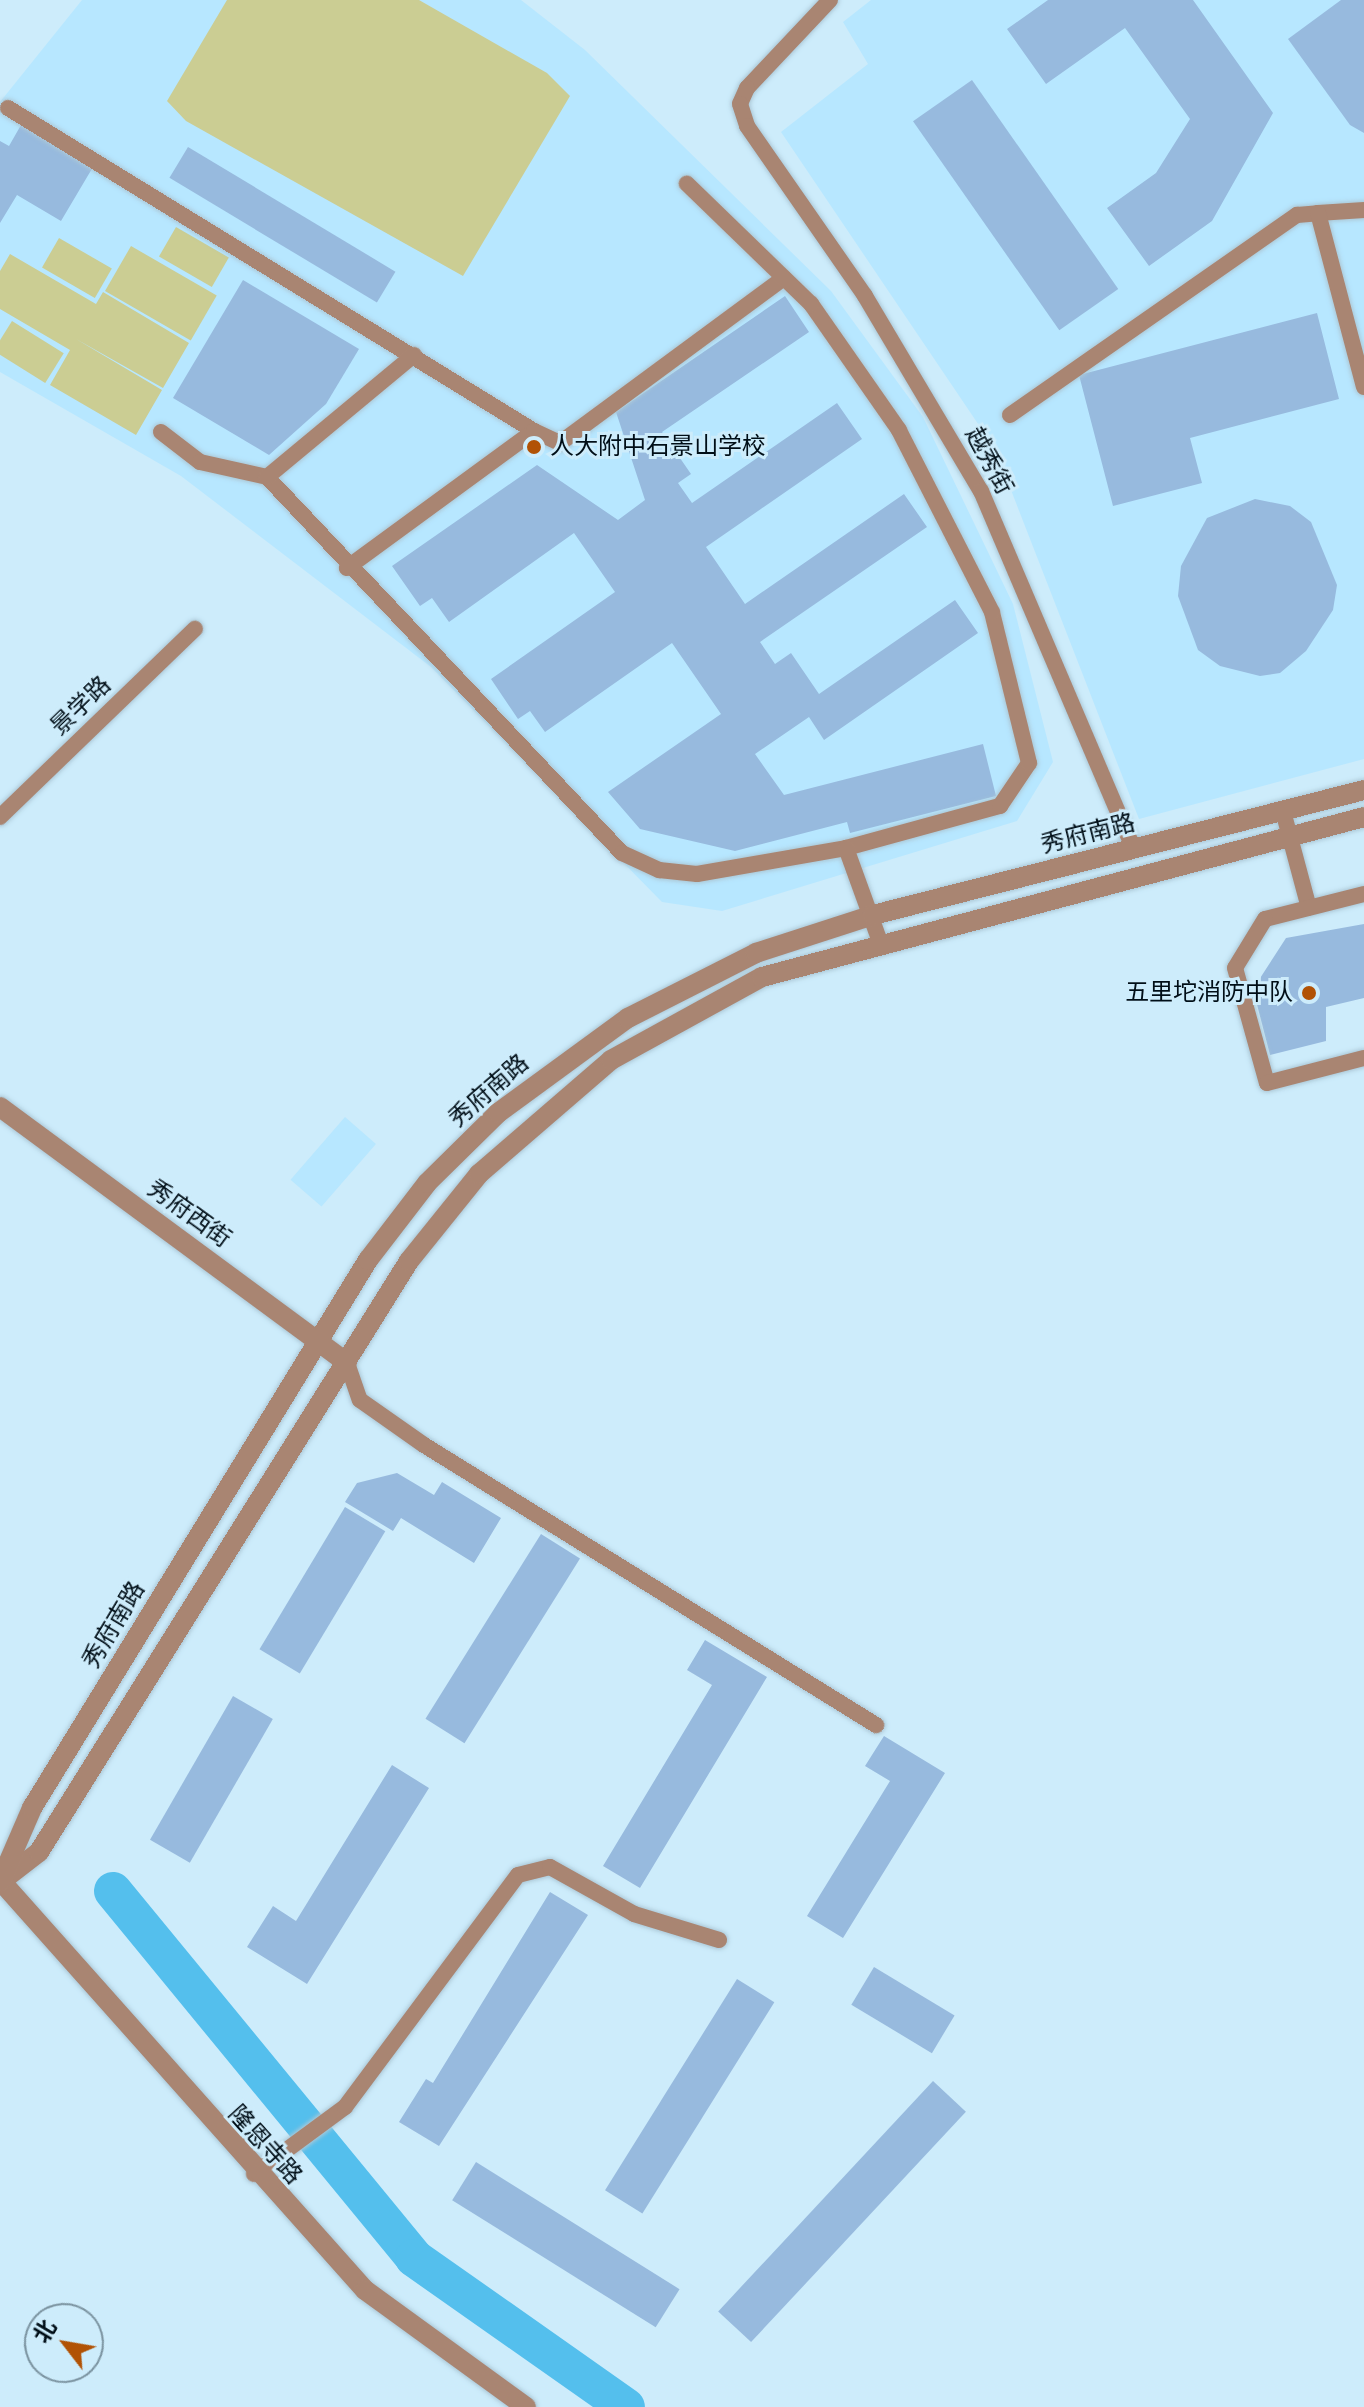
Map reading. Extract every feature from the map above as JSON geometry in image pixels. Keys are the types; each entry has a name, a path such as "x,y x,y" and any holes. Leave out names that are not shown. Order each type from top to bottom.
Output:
{"street":[{"name":"越秀街","path":"830,0 747,88 740,104 747,126 873,308 981,491 1134,849"},
{"path":"8,108 534,431 560,443 784,278"},
{"path":"161,432 200,462 267,477 347,568 622,853 659,870 697,874 846,848 1000,806 1029,763 992,612 899,430 811,304 687,184"},
{"path":"1010,415 1297,215 1364,210"},
{"path":"1318,213 1364,387"},
{"path":"267,477 414,355"},
{"path":"347,568 534,431"},
{"name":"景学路","path":"0,817 195,629"},
{"name":"秀府南路","path":"0,1881 32,1808 317,1341 427,1183 498,1113 628,1018 756,953 873,915 1364,790"},
{"path":"1283,811 1309,908"},
{"path":"0,1881 39,1852 409,1261 479,1174 540,1116 611,1060 762,977 880,942 1364,817"},
{"path":"846,848 873,915 880,942"},
{"path":"1364,894 1265,919 1235,968 1267,1083 1364,1058"},
{"name":"秀府西街","path":"0,1107 347,1363"},
{"path":"347,1363 360,1400 424,1445 876,1725"},
{"path":"254,2174 345,2107 518,1875 550,1867 634,1914 719,1940"},
{"name":"隆恩寺路","path":"0,1881 254,2174 365,2290 526,2407"}],"shaded area":[{"name":"人大附中石景山学校","path":"82,0 521,0 585,50 831,291 923,417 1013,604 1053,762 1017,821 722,911 662,902 431,667 181,476 0,372 0,102"},
{"path":"871,0 1364,0 1364,759 1139,819 995,449 781,132 868,64 843,22"},
{"path":"345,1117 376,1144 321,1207 291,1180"}],"green space":[{"path":"227,0 419,0 547,73 570,96 463,276 186,121 167,101"},
{"path":"176,227 229,258 212,287 159,256"},
{"path":"59,238 112,268 95,298 42,267"},
{"path":"131,246 217,296 191,341 105,291"},
{"path":"10,254 96,304 103,292 189,343 163,388 76,339 162,390 136,435 50,385 70,350 0,309 0,271"},
{"path":"12,321 64,353 45,383 0,355 0,340"}],"building":[{"path":"1048,0 1193,0 1273,113 1212,221 1149,266 1107,208 1156,173 1190,119 1125,28 1046,84 1007,29"},
{"path":"1341,0 1364,0 1364,133 1350,125 1288,39"},
{"path":"972,80 1118,289 1059,330 913,121"},
{"path":"21,125 93,167 61,221 17,195 0,223 0,141 9,146"},
{"path":"188,147 395,272 377,302 169,178"},
{"path":"243,280 359,349 326,404 269,455 173,398"},
{"path":"785,296 809,332 662,432 691,474 678,483 692,503 837,403 862,439 706,547 745,604 904,494 927,527 760,642 775,664 791,653 819,694 955,600 978,633 824,740 809,717 755,754 784,795 983,744 996,796 850,833 847,822 735,851 640,829 608,792 721,714 672,643 545,732 530,711 518,719 491,679 615,592 574,533 449,622 432,598 420,606 392,566 537,465 618,520 645,500 616,412"},
{"path":"1317,313 1339,399 1190,438 1202,483 1113,506 1079,375"},
{"path":"1255,499 1290,506 1311,522 1337,585 1333,610 1306,651 1280,673 1260,676 1220,666 1198,650 1178,596 1181,566 1207,518"},
{"name":"五里坨消防中队","path":"1364,924 1364,998 1326,1007 1326,1041 1270,1055 1253,989 1286,938"},
{"path":"397,1473 434,1495 442,1482 501,1518 474,1563 401,1518 393,1531 345,1502 357,1483"},
{"path":"345,1507 385,1531 300,1673 260,1649"},
{"path":"541,1534 580,1558 464,1743 425,1719"},
{"path":"705,1640 767,1677 640,1888 603,1866 712,1685 687,1670"},
{"path":"233,1696 273,1719 190,1863 150,1840"},
{"path":"884,1736 945,1773 843,1938 807,1916 890,1781 865,1766"},
{"path":"392,1765 429,1788 307,1984 247,1947 273,1906 296,1921"},
{"path":"550,1892 588,1915 439,2146 399,2122 426,2079 433,2083"},
{"path":"874,1967 955,2015 932,2053 851,2005"},
{"path":"737,1979 774,2002 642,2213 605,2190"},
{"path":"933,2081 966,2112 751,2342 718,2311"},
{"path":"476,2162 680,2289 656,2327 452,2200"}],"waterway":[{"path":"113,1891 414,2258 626,2407"}],"place":[{"name":"人大附中石景山学校","path":"534,447"},
{"name":"五里坨消防中队","path":"1309,993"}]}
